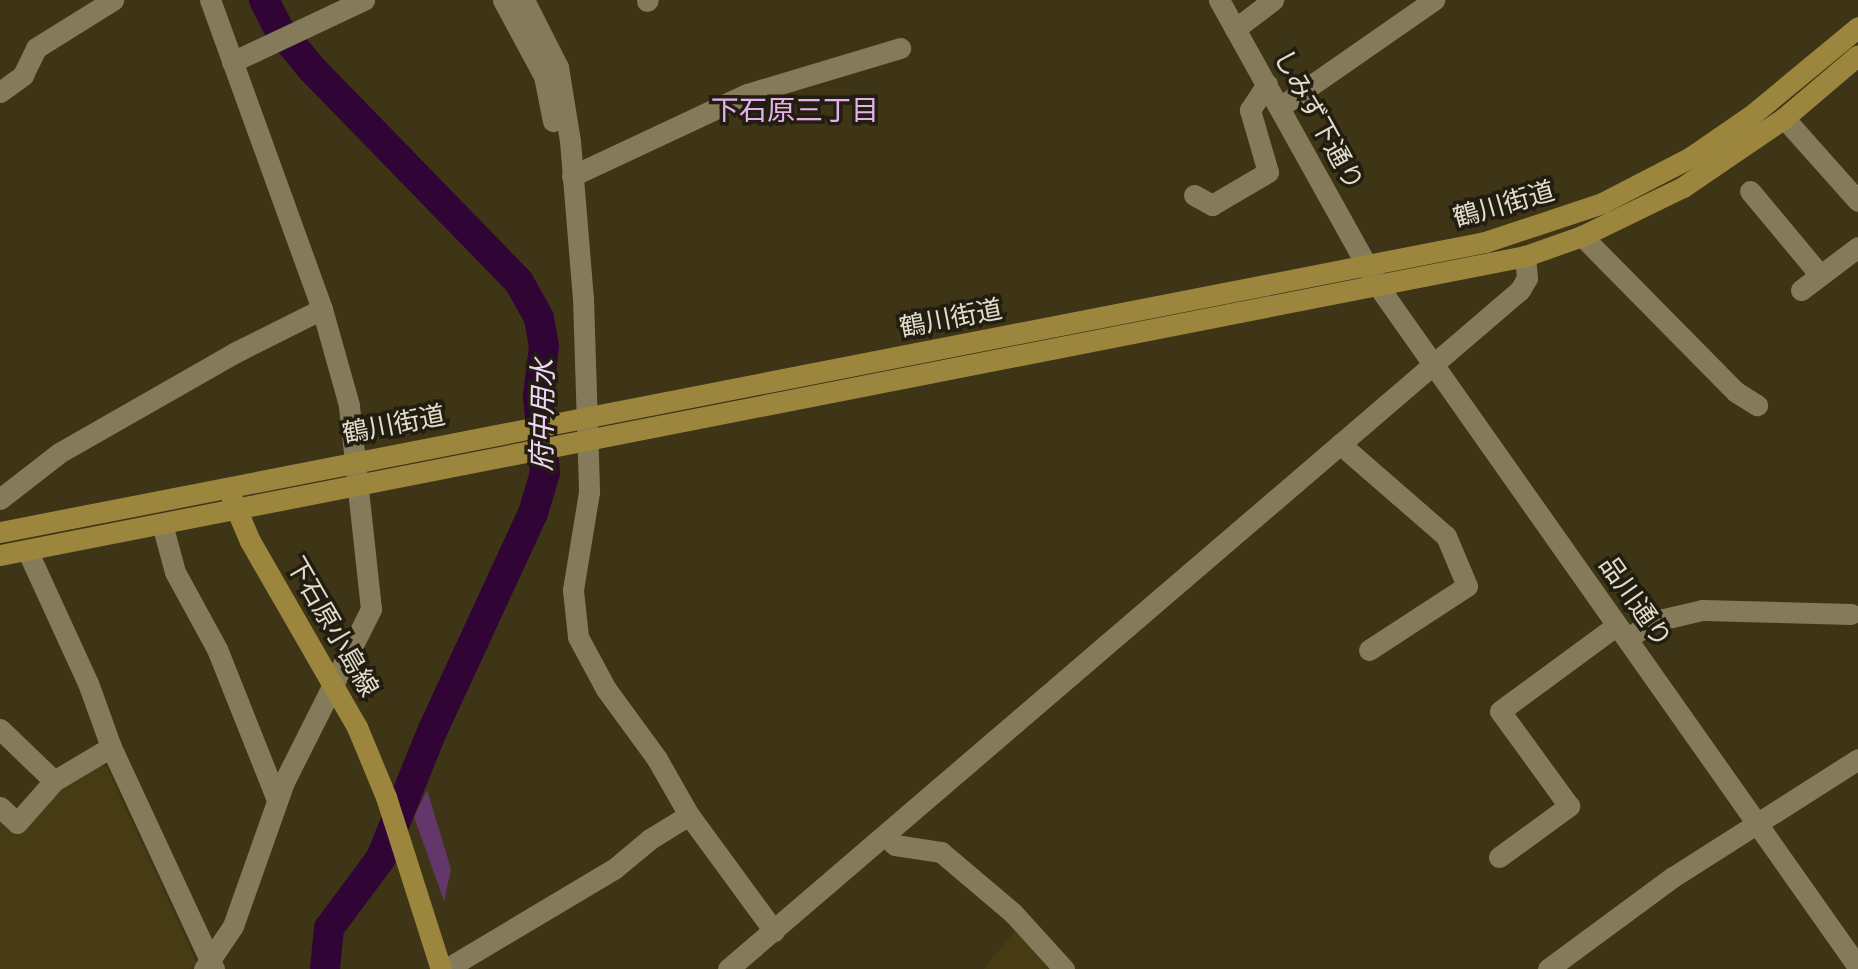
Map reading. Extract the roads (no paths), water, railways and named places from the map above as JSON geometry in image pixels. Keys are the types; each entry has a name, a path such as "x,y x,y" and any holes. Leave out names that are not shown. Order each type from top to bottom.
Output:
{"main road":[{"name":"鶴川街道","path":"0,555 539,451 1373,277 1556,222 1625,192 1725,135 1858,27"},
{"name":"鶴川街道","path":"0,532 533,426 1373,277 1525,256 1582,236 1683,187 1784,118 1858,55"},
{"name":"下石原小島線","path":"228,487 235,509 334,685 386,797 444,969"}],"street":[{"path":"0,92 23,75 36,48 113,0"},
{"path":"210,0 322,309 349,405 361,485 371,609 277,800 243,901 210,967"},
{"path":"232,62 364,0"},
{"path":"503,0 544,76 556,141 572,176"},
{"path":"524,0 558,67 572,176 583,298 576,443 589,492 573,590 578,637 606,690 657,759 689,815 774,931"},
{"name":"しみず下通り","path":"1219,0 1373,277"},
{"path":"1235,29 1273,0"},
{"path":"1280,107 1434,0"},
{"path":"572,176 747,94 900,48"},
{"path":"1194,195 1213,205 1268,172 1250,110 1267,84"},
{"path":"1784,118 1858,201"},
{"path":"1750,191 1819,275"},
{"path":"1582,236 1736,392 1757,405"},
{"path":"1801,290 1858,247"},
{"path":"728,969 1520,290 1527,278 1525,256"},
{"name":"品川通り","path":"1373,277 1858,967"},
{"path":"0,499 59,453 234,353 322,309"},
{"path":"1340,444 1446,536 1468,586 1369,650"},
{"path":"162,524 175,572 217,649 277,800"},
{"path":"27,550 88,683 111,747 210,967"},
{"path":"1499,857 1569,806 1500,711 1622,632 1651,622 1702,610 1851,614"},
{"path":"0,729 54,781"},
{"path":"0,807 17,823 54,781 111,747"},
{"path":"1548,969 1642,899 1858,759"},
{"path":"444,969 614,869 650,839 689,815"},
{"path":"885,836 895,845 942,852 1013,913 1064,969"}],"waterway":[{"name":"府中用水","path":"264,0 279,29 311,68 519,282 539,318 544,346 538,396 545,473 533,513 433,729 381,858 329,928 325,969"}],"district":[{"name":"下石原三丁目","path":"795,111"}]}
